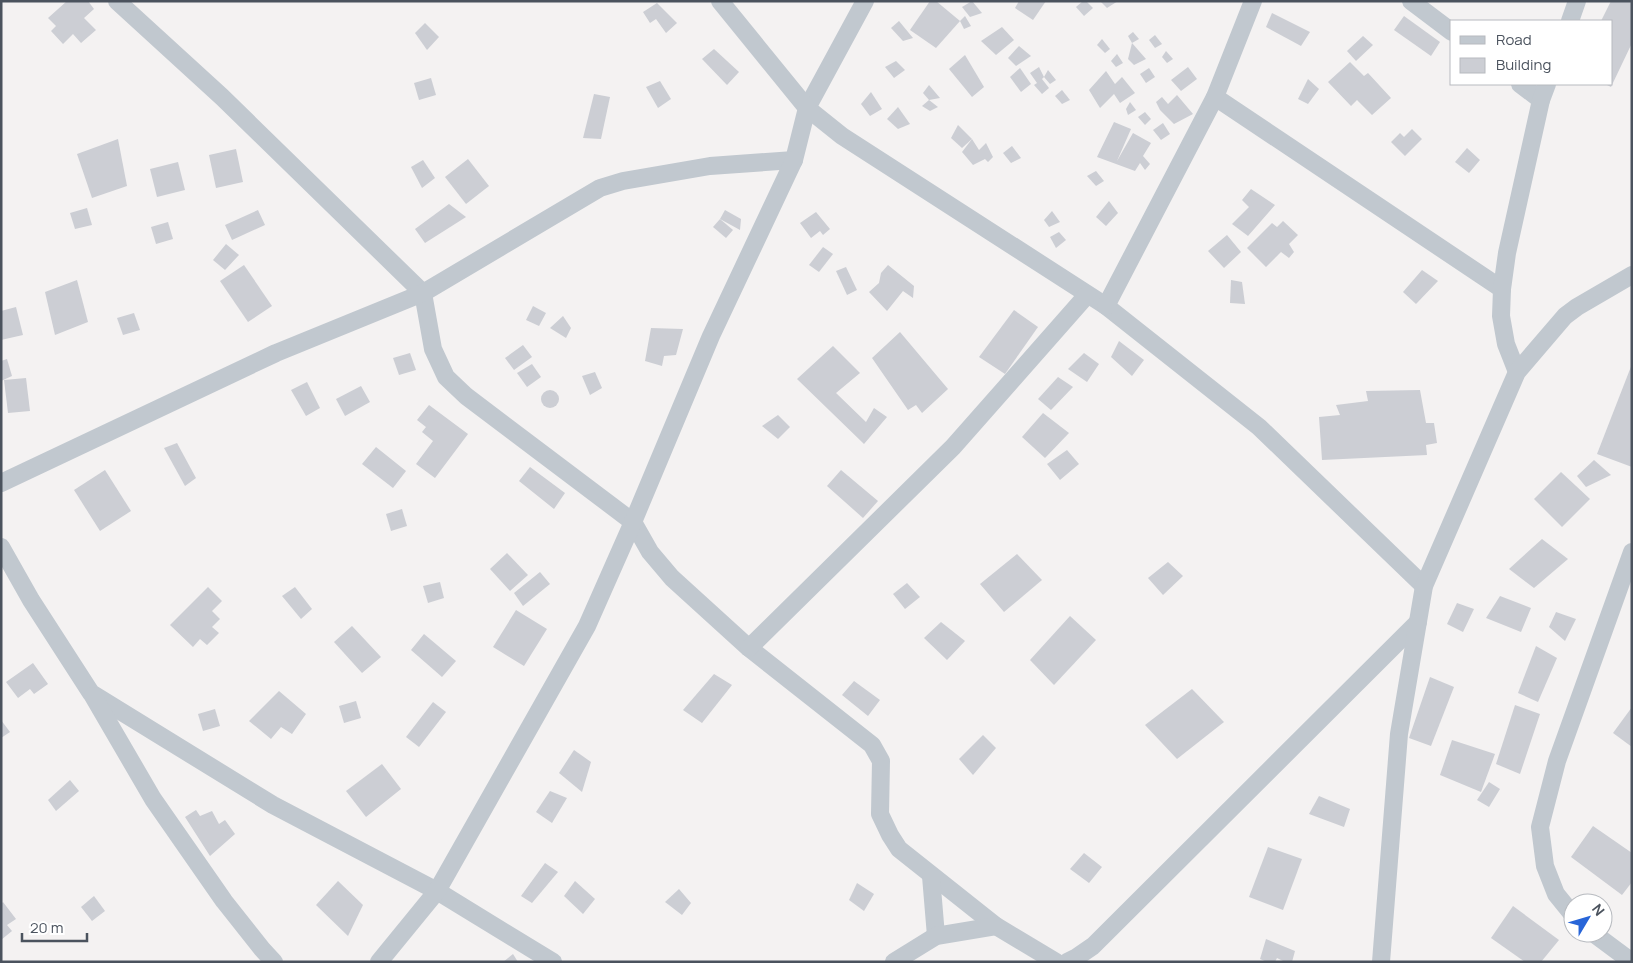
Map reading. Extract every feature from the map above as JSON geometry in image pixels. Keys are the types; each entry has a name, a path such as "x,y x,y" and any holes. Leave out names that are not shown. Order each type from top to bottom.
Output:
{"street":[{"path":"118,1 222,97 423,293 433,349 446,377 466,396 634,522 650,552 672,578 749,648 872,745 881,761 880,814 899,849 996,926 1056,962"},
{"path":"720,1 807,108 842,136 1106,306 1259,427 1424,586"},
{"path":"380,962 437,891 587,626 634,522 711,336 794,160 807,108 865,1"},
{"path":"1106,306 1215,97 1253,1"},
{"path":"1411,1 1450,30"},
{"path":"1570,20 1577,1"},
{"path":"1517,372 1506,344 1501,316 1502,289 1507,253 1544,92 1523,85"},
{"path":"1215,97 1502,289"},
{"path":"1,483 276,353 423,293 600,188 623,181 710,166 794,160"},
{"path":"1381,961 1399,734 1424,586 1517,372 1565,316 1632,275"},
{"path":"749,648 953,447 1087,294"},
{"path":"1,547 31,600 91,693 153,799 224,901 274,962"},
{"path":"1563,903 1556,894 1544,866 1540,827 1557,761 1632,552"},
{"path":"1067,962 1093,946 1418,622"},
{"path":"91,693 273,805 437,891 553,962"},
{"path":"931,876 936,936"},
{"path":"894,962 936,936 996,926"},
{"path":"1606,943 1632,962"}],"building":[{"path":"67,1 88,1 94,9 84,18 96,30 81,43 73,34 63,44 51,31 56,26 48,18"},
{"path":"930,1 936,1 960,21 936,48 910,30"},
{"path":"972,1 982,13 970,17 962,7"},
{"path":"1019,1 1046,1 1033,20 1015,8"},
{"path":"1083,1 1086,1 1093,8 1084,16 1076,7"},
{"path":"1100,1 1118,1 1107,8"},
{"path":"1611,1 1632,1 1632,43 1613,83 1613,20 1602,20"},
{"path":"657,3 677,23 666,33 656,19 650,23 643,12"},
{"path":"1272,13 1310,32 1301,46 1266,27"},
{"path":"965,16 971,26 964,29 960,21"},
{"path":"1404,16 1440,42 1431,56 1394,30"},
{"path":"899,21 913,38 903,41 891,28"},
{"path":"425,23 439,37 427,50 415,33"},
{"path":"1002,27 1014,40 996,55 981,41"},
{"path":"1133,32 1139,39 1132,43 1128,36"},
{"path":"1155,35 1162,44 1155,48 1149,40"},
{"path":"1363,36 1373,45 1356,61 1347,51"},
{"path":"1102,39 1110,49 1105,53 1097,45"},
{"path":"1132,43 1146,59 1134,65 1128,59"},
{"path":"1019,46 1031,56 1016,66 1008,58"},
{"path":"714,49 739,72 727,85 702,59"},
{"path":"1166,51 1173,59 1167,63 1162,57"},
{"path":"1117,54 1123,63 1116,67 1111,61"},
{"path":"965,55 984,87 972,97 949,69"},
{"path":"896,61 905,70 894,78 885,67"},
{"path":"1350,62 1364,76 1368,73 1391,98 1372,115 1357,100 1351,106 1328,82"},
{"path":"1039,67 1044,77 1042,79 1049,88 1042,94 1034,85 1037,83 1030,73"},
{"path":"1188,67 1197,79 1181,91 1171,80"},
{"path":"1020,68 1031,84 1021,92 1010,77"},
{"path":"1149,68 1155,77 1146,83 1140,74"},
{"path":"1048,70 1056,80 1050,84 1044,77"},
{"path":"1106,71 1115,84 1122,77 1135,93 1120,103 1114,94 1100,108 1089,90"},
{"path":"431,78 436,95 419,100 414,83"},
{"path":"1308,79 1319,89 1308,104 1298,99"},
{"path":"660,81 671,99 658,108 646,87"},
{"path":"929,85 940,98 929,100 923,93"},
{"path":"1062,90 1070,100 1062,104 1055,96"},
{"path":"871,92 882,109 870,116 861,104"},
{"path":"594,94 610,97 601,139 583,138"},
{"path":"1177,95 1193,114 1174,124 1160,110 1156,102 1162,97 1168,104"},
{"path":"929,100 938,107 930,111 922,106"},
{"path":"1130,102 1136,110 1128,115 1126,109"},
{"path":"898,107 910,124 898,129 887,119"},
{"path":"1145,112 1151,119 1145,125 1138,117"},
{"path":"1114,122 1131,129 1117,161 1133,133 1151,143 1143,156 1150,164 1145,170 1140,163 1135,171 1097,157"},
{"path":"1163,123 1170,134 1161,140 1153,130"},
{"path":"958,125 972,139 962,148 951,138"},
{"path":"1412,129 1422,139 1405,156 1391,142 1400,133 1404,137"},
{"path":"118,139 127,186 92,198 77,154"},
{"path":"972,139 979,150 986,143 993,157 988,162 985,159 973,165 962,152"},
{"path":"1012,146 1021,158 1011,163 1003,153"},
{"path":"1467,148 1480,160 1469,173 1455,162"},
{"path":"236,149 243,182 216,188 209,155"},
{"path":"468,159 489,186 466,204 445,177"},
{"path":"423,160 435,178 422,188 411,167"},
{"path":"178,162 185,190 157,197 150,169"},
{"path":"1096,171 1104,181 1096,186 1087,176"},
{"path":"1251,189 1275,205 1248,236 1232,224 1249,207 1242,200"},
{"path":"1109,201 1118,213 1106,226 1096,217"},
{"path":"449,204 466,217 425,243 415,229"},
{"path":"87,208 92,225 75,229 70,213"},
{"path":"258,210 265,225 232,240 225,225"},
{"path":"725,210 741,219 740,230 720,219"},
{"path":"1052,211 1060,222 1049,227 1044,220"},
{"path":"816,212 830,229 823,235 820,231 811,238 800,223"},
{"path":"720,219 733,230 726,238 713,227"},
{"path":"1283,221 1298,235 1289,244 1294,252 1289,258 1281,252 1266,267 1247,248 1272,223 1277,227"},
{"path":"168,222 173,239 156,244 151,227"},
{"path":"1059,232 1066,240 1056,248 1050,237"},
{"path":"1227,235 1241,252 1224,268 1208,251"},
{"path":"226,244 239,255 225,270 213,260"},
{"path":"823,247 833,254 819,272 809,265"},
{"path":"244,265 272,306 248,322 220,281"},
{"path":"888,265 914,286 913,298 903,291 887,311 869,292 879,283 881,273"},
{"path":"846,267 857,290 847,295 836,271"},
{"path":"1422,270 1438,281 1416,304 1403,292"},
{"path":"77,280 88,322 55,335 45,292"},
{"path":"1231,280 1242,282 1245,304 1230,303"},
{"path":"533,306 546,313 539,326 526,320"},
{"path":"16,307 23,335 1,340 1,311"},
{"path":"1014,310 1038,327 1005,374 979,357"},
{"path":"134,313 140,330 123,335 117,318"},
{"path":"563,316 571,328 566,338 550,328"},
{"path":"651,328 683,329 676,355 664,356 662,366 645,361"},
{"path":"900,332 948,389 922,413 916,405 908,410 872,358"},
{"path":"1119,341 1144,360 1132,376 1111,357"},
{"path":"523,345 532,357 514,370 505,358"},
{"path":"833,346 860,373 836,393 866,422 874,408 887,417 864,444 797,379"},
{"path":"410,353 416,370 399,375 393,358"},
{"path":"1084,353 1099,364 1087,382 1068,369"},
{"path":"7,359 12,376 1,381 1,361"},
{"path":"532,364 541,377 527,387 517,373"},
{"path":"1632,364 1632,467 1597,454"},
{"path":"595,372 602,388 590,395 582,376"},
{"path":"1058,377 1073,387 1051,410 1038,399"},
{"path":"26,378 30,411 8,413 4,380"},
{"path":"307,382 320,408 306,416 291,390"},
{"path":"361,386 370,402 345,416 336,399"},
{"path":"550,390 556,393 559,399 556,405 550,408 544,405 541,399 544,393"},
{"path":"1420,390 1426,423 1434,423 1437,443 1426,445 1427,455 1322,460 1319,417 1340,415 1336,405 1368,401 1366,391"},
{"path":"429,405 468,434 435,478 416,464 433,441 422,432 426,427 417,420"},
{"path":"1043,413 1069,433 1045,458 1022,437"},
{"path":"778,415 790,427 778,439 762,426"},
{"path":"177,443 196,478 185,486 164,448"},
{"path":"376,447 406,471 393,488 362,464"},
{"path":"1067,450 1079,464 1060,480 1047,464"},
{"path":"1594,460 1611,475 1586,487 1577,476"},
{"path":"530,467 565,493 554,509 519,481"},
{"path":"105,470 131,511 100,531 74,490"},
{"path":"841,470 878,501 863,518 827,486"},
{"path":"1561,472 1590,499 1562,527 1534,499"},
{"path":"402,509 407,526 391,531 386,514"},
{"path":"1542,539 1568,559 1534,588 1509,569"},
{"path":"507,553 528,575 510,591 490,569"},
{"path":"1017,554 1042,580 1004,612 980,584"},
{"path":"1168,562 1183,576 1163,595 1148,578"},
{"path":"540,572 550,584 523,606 514,593"},
{"path":"440,582 444,598 428,603 423,586"},
{"path":"907,583 920,597 905,609 893,594"},
{"path":"208,587 222,601 212,611 220,619 212,627 219,633 207,645 200,639 193,647 170,625"},
{"path":"295,587 312,609 301,619 282,596"},
{"path":"1500,596 1531,608 1521,632 1486,618"},
{"path":"1457,603 1474,609 1463,632 1447,624"},
{"path":"516,610 547,629 524,666 493,647"},
{"path":"1556,612 1576,619 1565,641 1549,627"},
{"path":"1070,616 1096,640 1054,685 1030,660"},
{"path":"941,622 965,641 947,660 924,638"},
{"path":"352,626 381,657 362,673 334,642"},
{"path":"424,634 456,661 442,677 411,650"},
{"path":"1536,646 1557,658 1538,702 1518,693"},
{"path":"33,663 48,684 34,694 30,689 18,698 6,682"},
{"path":"714,674 732,685 702,723 683,710"},
{"path":"1430,677 1454,687 1431,746 1409,738"},
{"path":"854,681 880,700 868,716 842,695"},
{"path":"1192,689 1224,722 1177,759 1145,725"},
{"path":"279,691 306,714 292,734 281,727 271,739 249,721"},
{"path":"356,701 361,718 344,723 339,706"},
{"path":"433,702 446,712 419,747 406,737"},
{"path":"1515,705 1540,714 1520,774 1496,764"},
{"path":"1632,707 1632,747 1613,733"},
{"path":"215,709 220,726 203,731 198,714"},
{"path":"1,720 10,732 1,738"},
{"path":"983,735 996,748 973,775 959,759"},
{"path":"1452,740 1495,754 1481,792 1440,775"},
{"path":"574,750 591,762 582,792 559,773"},
{"path":"382,764 401,789 366,817 346,791"},
{"path":"70,780 79,791 56,811 48,800"},
{"path":"1489,782 1500,789 1489,807 1477,800"},
{"path":"550,791 567,798 552,823 536,812"},
{"path":"1319,796 1350,809 1344,827 1309,814"},
{"path":"196,810 200,816 212,811 219,824 225,820 235,834 210,856 185,817"},
{"path":"1593,826 1632,853 1632,882 1622,895 1571,857"},
{"path":"1268,847 1302,859 1283,910 1249,897"},
{"path":"1084,853 1102,867 1089,883 1070,869"},
{"path":"545,863 558,872 532,903 521,896"},
{"path":"338,881 363,905 348,936 316,905"},
{"path":"575,881 595,899 583,914 564,896"},
{"path":"857,883 874,894 864,911 849,900"},
{"path":"679,889 691,903 682,915 665,902"},
{"path":"94,896 105,911 92,921 81,907"},
{"path":"3,902 16,919 7,925 12,931 1,940 1,904"},
{"path":"1513,906 1559,940 1541,962 1525,962 1491,938"},
{"path":"1266,939 1295,951 1292,962 1285,962 1277,958 1275,962 1267,962 1260,959"},
{"path":"513,954 518,962 503,962"}]}
